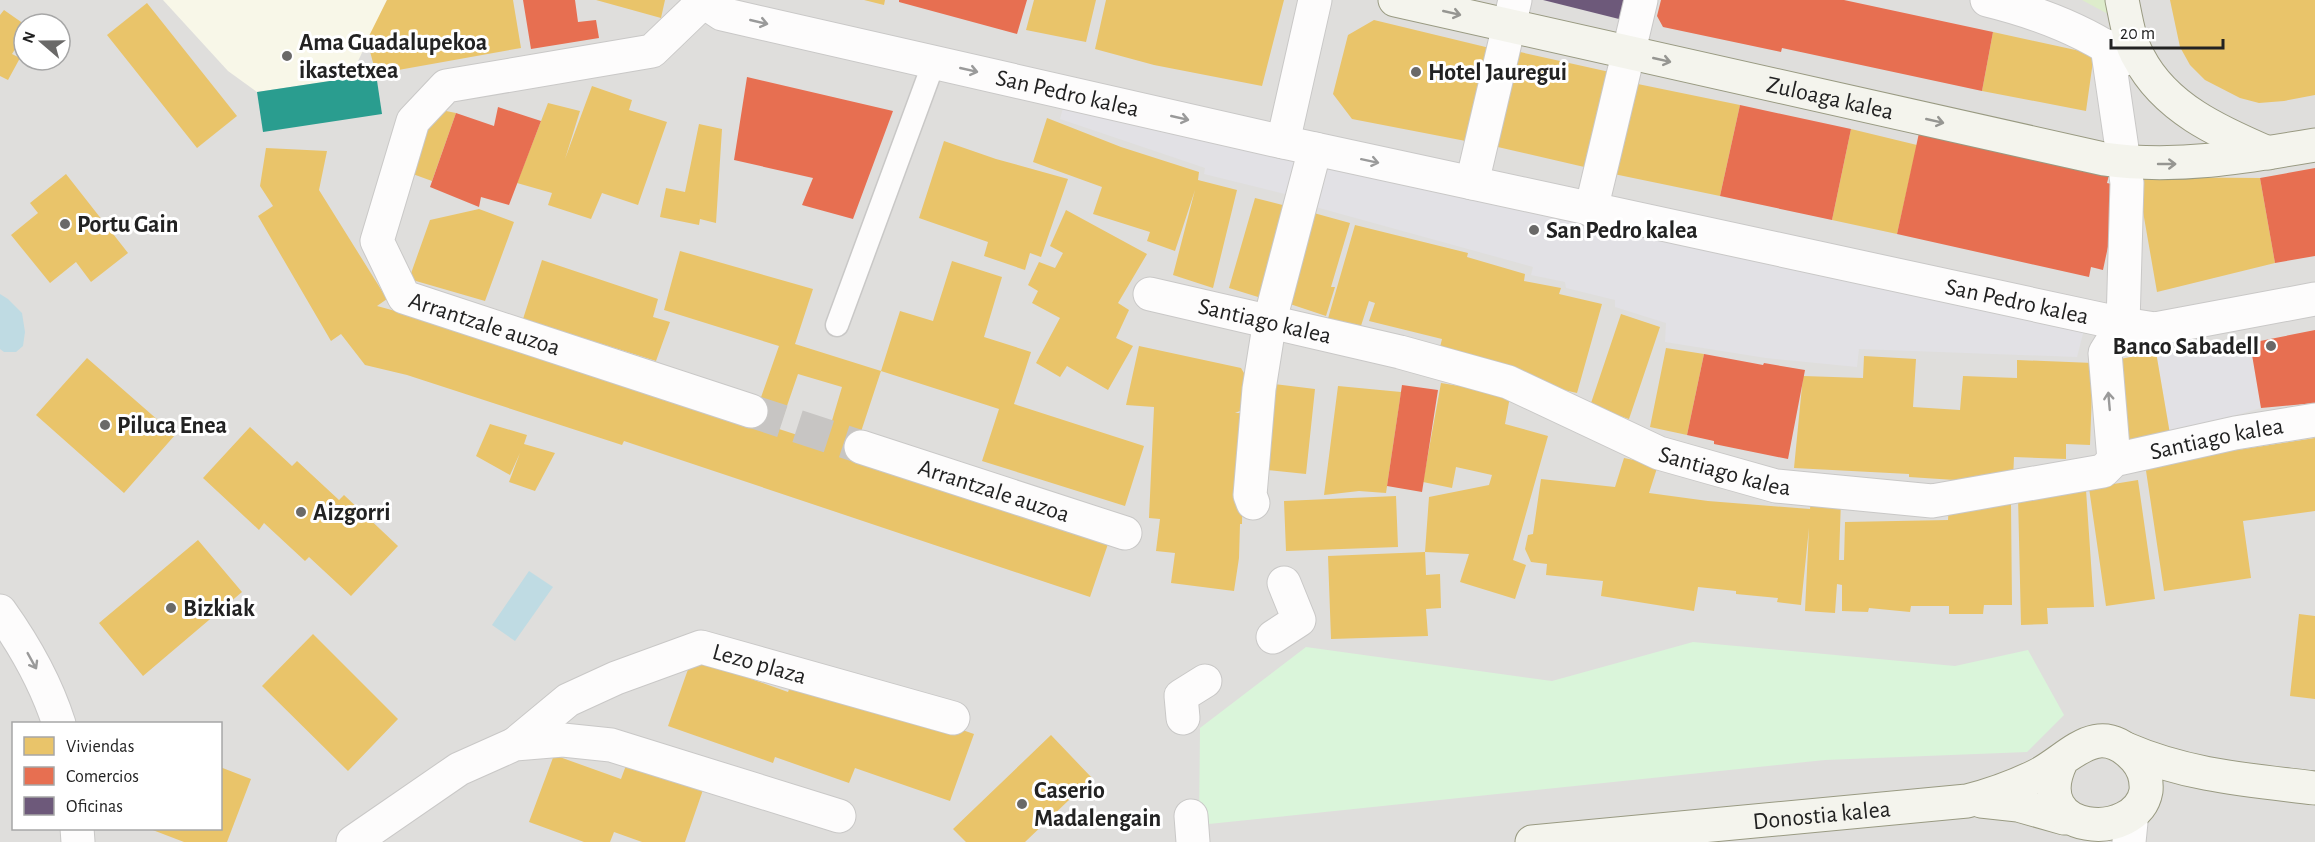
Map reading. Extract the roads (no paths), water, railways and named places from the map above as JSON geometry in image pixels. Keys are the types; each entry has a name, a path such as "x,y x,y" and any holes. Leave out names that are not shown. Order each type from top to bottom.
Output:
{"street":[{"name":"San Pedro kalea","path":"706,0 722,14 1283,142 2123,324 2155,329 2315,299"},
{"name":"Arrantzale auzoa","path":"706,0 652,51 446,86 413,121 377,241 404,297 751,411"},
{"path":"1283,142 1315,0"},
{"name":"Zuloaga kalea","path":"1395,0 1512,13 1628,52 2124,162 2176,164 2315,145"},
{"path":"1591,210 1641,0"},
{"path":"1987,0 2061,23 2145,67"},
{"path":"2122,0 2145,67 2167,94 2200,120 2268,153"},
{"path":"1472,183 1512,13"},
{"path":"2107,46 2127,183 2123,324 2105,353 2114,460"},
{"path":"1253,503 1250,495 1259,389 1270,320 1316,149"},
{"name":"Santiago kalea","path":"1150,294 1270,320 1400,352 1508,382 1659,453 1776,486 1932,501 2103,471 2114,460 2235,433 2315,420"},
{"name":"Arrantzale auzoa","path":"861,447 1125,533"},
{"path":"1273,637 1299,620 1284,584"},
{"path":"0,611 20,640 40,676 59,722"},
{"name":"Lezo plaza","path":"353,842 459,769 515,744 568,700 616,678 701,647 953,718"},
{"path":"1183,718 1181,696 1205,681"},
{"name":"Lezo plaza","path":"515,744 563,740 611,745 839,816"},
{"name":"Donostia kalea","path":"1532,842 1967,801 2014,786 2061,762 2071,751 2084,744 2098,741 2113,743 2171,767 2219,777"},
{"path":"2126,749 2137,759 2144,772 2146,792 2133,825"},
{"path":"2061,762 2055,775 2053,789 2056,805 2076,829"},
{"path":"2219,777 2315,788"},
{"name":"Donostia kalea","path":"1967,801 2018,805 2091,834 2107,834 2133,825 2175,788 2197,780 2219,777"}],"lane":[{"path":"837,325 934,62"}],"water":[{"path":"0,294 22,313 25,332 23,346 16,352 4,352 0,349"},
{"path":"529,571 553,587 515,641 492,625"}],"tunnel":[{"path":"751,411 861,447"}],"place":[{"name":"Ama Guadalupekoa ikastetxea","path":"287,56"},
{"name":"Hotel Jauregui","path":"1416,72"},
{"name":"Portu Gain","path":"65,224"},
{"name":"San Pedro kalea","path":"1534,230"},
{"name":"Banco Sabadell","path":"2271,346"},
{"name":"Piluca Enea","path":"105,425"},
{"name":"Aizgorri","path":"301,512"},
{"name":"Bizkiak","path":"171,608"},
{"name":"Caserio Madalengain","path":"1022,804"}]}
